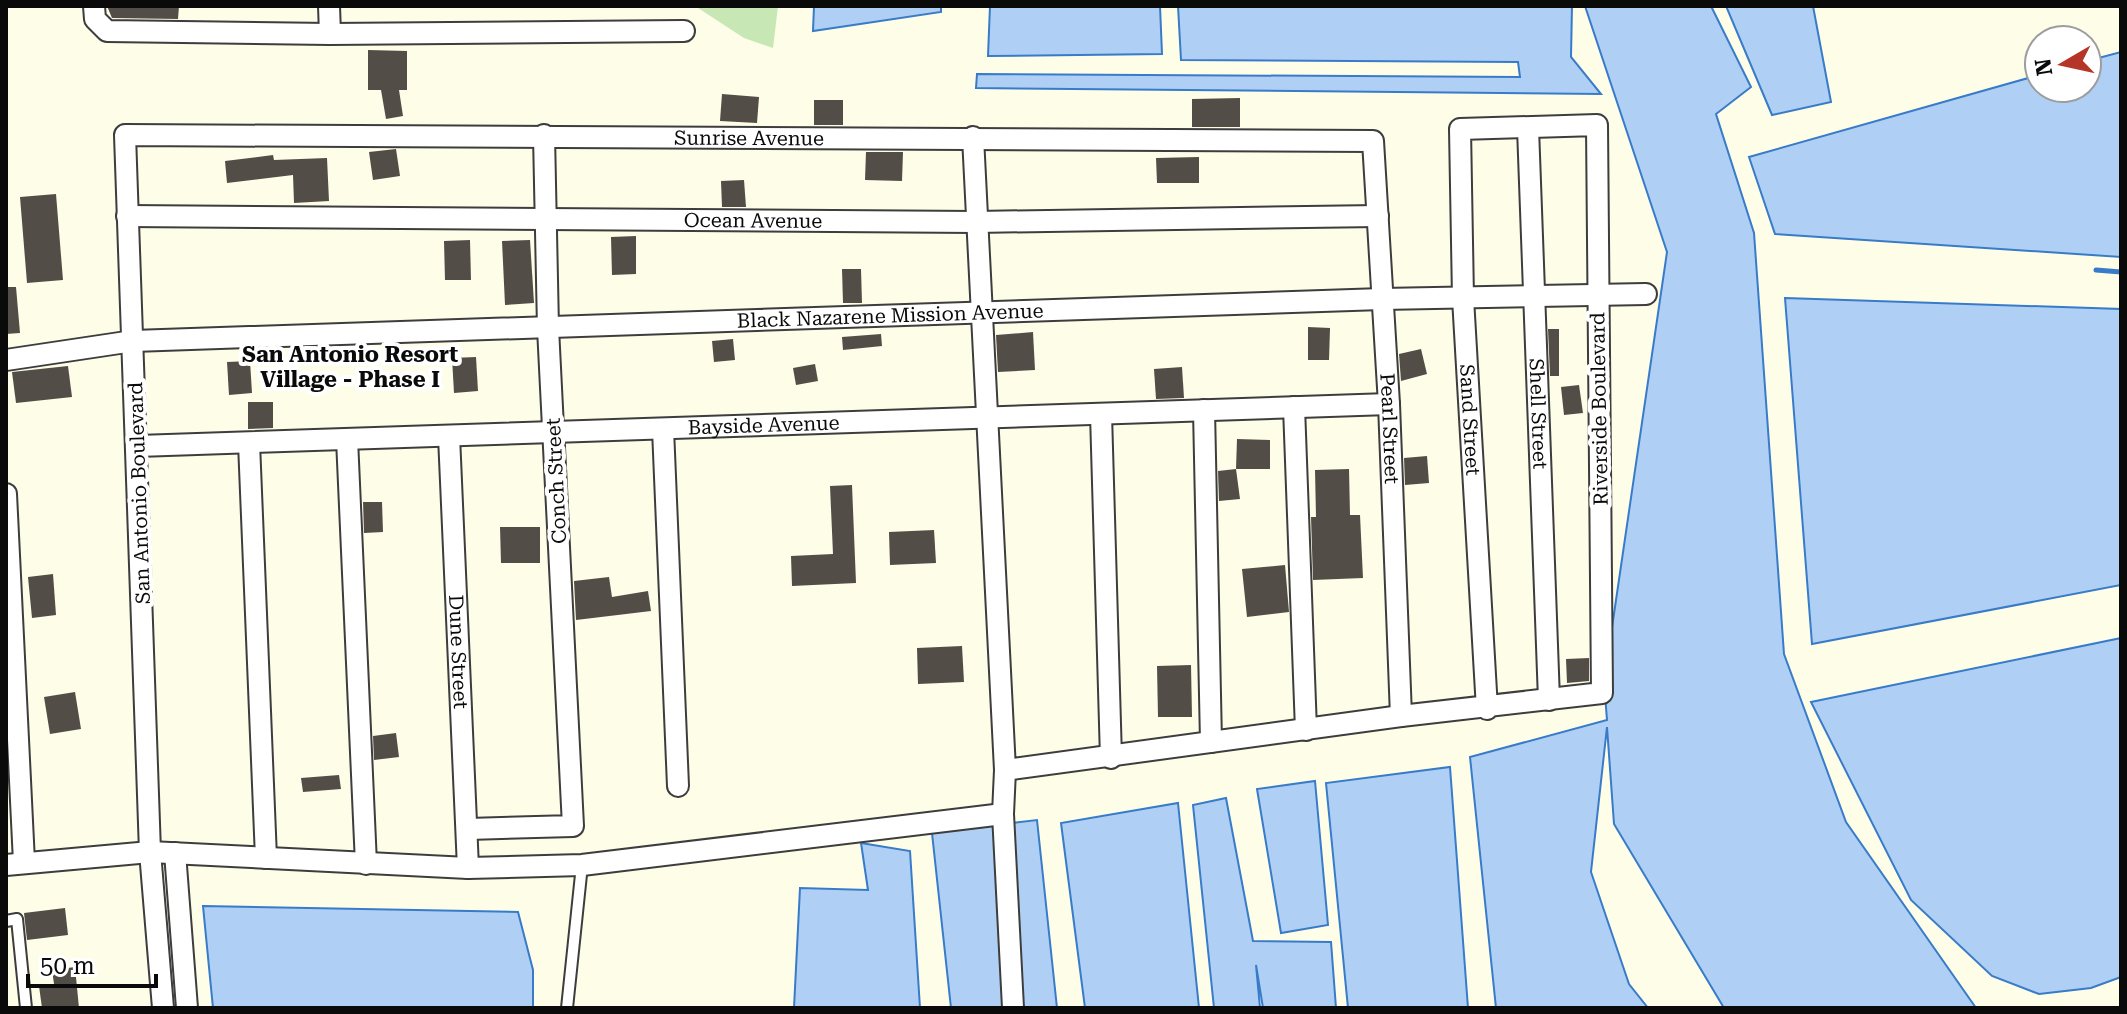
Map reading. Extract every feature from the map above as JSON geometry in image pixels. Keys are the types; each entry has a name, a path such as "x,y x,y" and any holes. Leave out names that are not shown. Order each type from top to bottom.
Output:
{"street":[{"path":"94,6 95,19 107,31 330,34 684,31"},
{"path":"329,6 330,34"},
{"name":"Riverside Boulevard","path":"1528,128 1597,125 1602,693 1549,700"},
{"name":"Sand Street","path":"1487,709 1463,298 1460,129 1528,128"},
{"name":"Shell Street","path":"1528,128 1549,700"},
{"name":"Sunrise Avenue","path":"125,135 1373,141"},
{"name":"San Antonio Boulevard","path":"125,135 150,852 163,1008"},
{"name":"Conch Street","path":"468,829 573,826 548,328 544,135"},
{"path":"973,137 1005,770 1003,814 1013,1008"},
{"name":"Pearl Street","path":"1373,141 1389,404 1401,716"},
{"name":"Ocean Avenue","path":"127,216 544,222 976,222 1378,216"},
{"name":"Black Nazarene Mission Avenue","path":"6,360 133,341 1382,299 1646,294"},
{"name":"Bayside Avenue","path":"138,446 1389,404"},
{"path":"1294,407 1306,730"},
{"path":"1204,410 1211,742"},
{"path":"1101,414 1111,758"},
{"path":"663,429 678,786"},
{"name":"Dune Street","path":"449,436 468,868"},
{"path":"347,439 366,864"},
{"path":"249,443 266,858"},
{"path":"6,494 15,864 150,852 468,868 582,865 1003,814"},
{"path":"1005,770 1111,758 1401,716 1549,700"},
{"path":"175,853 187,1008"}],"lane":[{"path":"567,1008 582,865"},
{"path":"6,921 17,919 26,1008"}],"green space":[{"path":"695,6 778,6 773,48 744,38"}],"water":[{"path":"814,6 941,6 941,12 813,31"},
{"path":"990,6 1160,6 1162,54 988,56"},
{"path":"1178,6 1572,6 1571,57 1601,94 976,88 977,74 1520,77 1518,62 1181,60"},
{"path":"1585,6 1711,6 1751,87 1716,114 1754,233 1784,654 1846,822 1976,1008 1724,1008 1614,824 1607,727 1591,872 1629,984 1648,1008 1496,1008 1470,757 1607,720 1604,682 1667,252"},
{"path":"1726,6 1813,6 1831,102 1772,115"},
{"path":"2121,52 2121,257 1775,234 1749,157 2023,80 2023,104 2103,104 2103,57"},
{"path":"1785,298 2121,309 2121,585 1812,644"},
{"path":"2121,638 2121,977 2091,988 2039,994 1992,976 1911,900 1811,702"},
{"path":"1450,767 1468,1008 1348,1008 1326,783"},
{"path":"1315,781 1328,925 1281,933 1257,789"},
{"path":"1226,798 1253,941 1331,942 1336,1008 1263,1008 1256,965 1260,1008 1214,1008 1193,805"},
{"path":"1178,803 1199,1008 1085,1008 1061,823"},
{"path":"1037,820 1057,1008 951,1008 932,833"},
{"path":"861,843 910,851 920,1008 794,1008 800,888 868,890"},
{"path":"203,906 518,912 533,970 533,1008 213,1008"}],"building":[{"path":"107,6 179,6 178,19 112,18"},
{"path":"368,50 407,51 407,90 399,90 403,116 386,119 381,90 368,90"},
{"path":"722,94 759,97 757,123 720,121"},
{"path":"1240,98 1240,127 1192,127 1192,99"},
{"path":"814,100 843,100 843,125 814,125"},
{"path":"396,149 400,176 373,180 369,152"},
{"path":"866,152 903,152 902,181 865,180"},
{"path":"273,155 274,160 327,158 329,201 294,203 293,175 227,183 225,161"},
{"path":"1199,157 1199,183 1157,183 1156,158"},
{"path":"744,180 746,207 722,207 721,181"},
{"path":"56,194 63,280 27,283 20,197"},
{"path":"636,236 636,274 612,275 611,237"},
{"path":"470,240 471,280 445,280 444,241"},
{"path":"530,240 534,303 505,305 502,241"},
{"path":"842,269 861,269 862,303 843,303"},
{"path":"6,287 16,287 20,333 6,334"},
{"path":"1308,327 1330,328 1329,360 1308,360"},
{"path":"1548,329 1559,329 1559,376 1550,376"},
{"path":"1033,332 1035,370 998,372 996,335"},
{"path":"881,334 882,346 843,350 842,337"},
{"path":"733,339 735,360 714,362 712,341"},
{"path":"1421,349 1427,374 1401,381 1399,354"},
{"path":"476,357 478,391 454,393 452,358"},
{"path":"250,361 252,393 229,395 227,362"},
{"path":"815,364 818,381 796,385 793,368"},
{"path":"68,366 72,397 16,403 12,372"},
{"path":"1182,367 1184,398 1156,399 1154,369"},
{"path":"1579,385 1583,413 1564,415 1561,387"},
{"path":"248,402 273,402 273,428 248,429"},
{"path":"1237,439 1270,440 1270,469 1236,469"},
{"path":"1427,456 1429,483 1405,485 1404,458"},
{"path":"1236,469 1240,499 1219,501 1218,471"},
{"path":"1349,469 1350,515 1360,515 1363,578 1313,580 1311,517 1316,517 1315,470"},
{"path":"852,485 856,583 792,586 791,556 833,554 830,486"},
{"path":"363,502 382,502 383,532 364,533"},
{"path":"500,527 540,527 540,563 501,563"},
{"path":"934,530 936,563 890,565 889,532"},
{"path":"1285,565 1289,612 1247,617 1242,569"},
{"path":"53,574 56,615 32,618 28,577"},
{"path":"609,577 612,597 648,591 651,611 576,620 574,581"},
{"path":"962,646 964,682 918,684 917,648"},
{"path":"1589,658 1589,681 1567,683 1566,659"},
{"path":"1191,665 1192,717 1158,717 1157,666"},
{"path":"75,692 81,729 50,734 44,697"},
{"path":"396,733 399,757 374,760 373,736"},
{"path":"339,775 341,789 303,792 301,778"},
{"path":"65,908 68,935 27,940 24,913"},
{"path":"75,967 79,1008 42,1008 39,986 54,984 52,970"}],"waterway":[{"path":"2096,270 2121,272"}],"district":[{"name":"San Antonio Resort Village - Phase I","path":"350,366"}]}
